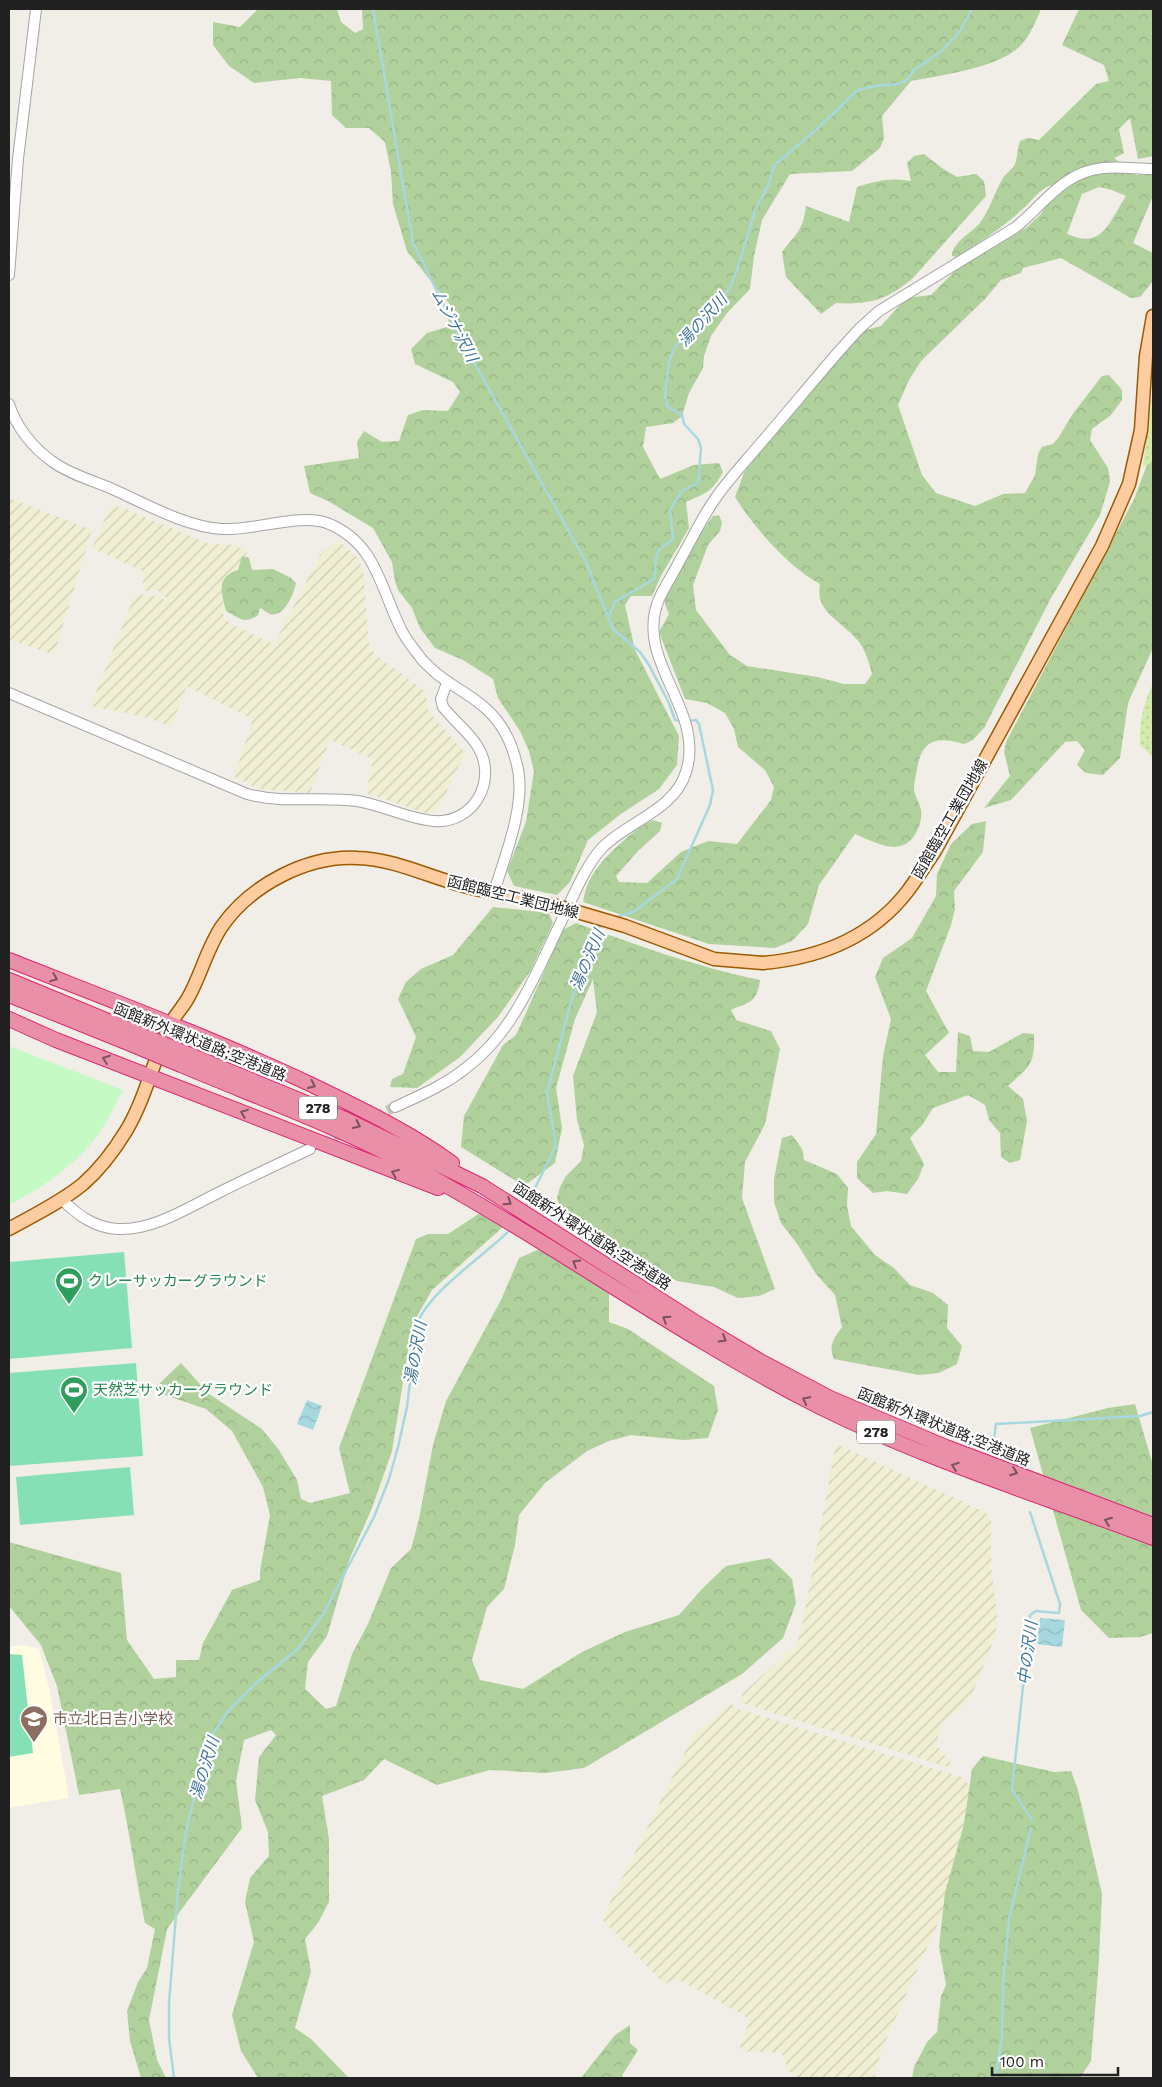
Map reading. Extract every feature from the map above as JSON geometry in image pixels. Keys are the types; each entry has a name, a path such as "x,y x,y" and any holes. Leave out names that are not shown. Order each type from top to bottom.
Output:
{"highway":[{"path":"9,960 171,1023 264,1062 362,1109 427,1145 452,1167"},
{"name":"函館新外環状道路;空港道路","path":"9,980 351,1135 830,1398 946,1447 1153,1525"},
{"name":"函館新外環状道路;空港道路","path":"9,996 140,1041"},
{"path":"9,1019 56,1040 441,1186"},
{"name":"函館新外環状道路;空港道路","path":"182,1059 345,1119 452,1167 736,1362 816,1405 942,1462 1153,1538"}],"main road":[{"name":"函館臨空工業団地線","path":"9,1228 61,1199 84,1183 126,1131 151,1076 171,1023 188,997 206,956 226,922 241,904 271,881 301,868 329,860 358,858 390,863 464,886 557,906 625,926 714,959 763,963 810,956 835,947 868,929 907,893 935,851 1102,546 1129,484 1141,430 1146,356 1153,316"}],"street":[{"path":"9,275 18,159 36,9"},
{"path":"395,1107 432,1090 466,1068 489,1048 519,1007 574,894 602,848 667,800 678,789 686,772 689,754 686,726 654,646 654,619 659,600 715,499 840,350 859,329 880,311 1016,227 1033,213 1061,184 1074,175 1105,167 1153,169"},
{"path":"9,404 15,420 25,436 53,462 184,520 222,529 309,521 325,522 344,531 361,546 373,562 404,635 422,660 447,682 484,706 508,736 520,778 517,810 494,892"},
{"path":"9,693 247,794 279,800 342,800 370,803 436,822 457,818 476,804 481,794 486,773 478,747 443,707 441,699 447,682"},
{"path":"61,1199 79,1216 96,1225 116,1229 139,1226 165,1218 310,1149"}],"shaded area":[{"name":"市立北日吉小学校","path":"25,1645 39,1649 49,1688 69,1798 9,1808 9,1647"}],"green space":[{"path":"258,9 337,9 341,22 355,33 363,29 362,9 1041,9 1023,43 1001,59 955,73 911,81 882,116 884,138 880,148 852,171 790,174 762,220 754,256 750,289 727,313 711,336 704,356 703,368 689,393 682,416 673,423 646,427 643,447 660,479 694,465 719,463 723,472 708,491 686,502 689,528 661,576 652,596 631,596 625,605 635,650 679,736 677,765 659,789 621,814 588,840 570,882 557,895 514,886 507,871 526,822 534,771 529,751 520,731 498,698 493,679 463,660 435,648 420,628 412,608 398,590 392,562 373,528 328,501 310,493 304,466 359,458 357,442 364,431 382,442 399,441 408,415 423,410 448,411 460,392 453,382 415,364 411,349 427,333 447,327 451,306 407,251 393,204 391,172 385,142 369,128 346,128 332,115 331,81 300,78 254,83 229,66 213,45 213,22 240,27"},
{"path":"1079,9 1153,9 1153,156 1138,159 1130,118 1119,129 1124,153 1114,158 1136,175 1153,175 1153,196 1133,243 1153,253 1153,281 1140,297 1131,298 1061,258 1023,268 1021,273 1001,280 985,299 921,361 909,380 898,405 922,475 936,493 975,506 1003,494 1025,493 1035,475 1038,454 1042,447 1053,444 1059,437 1072,415 1102,376 1109,375 1122,390 1122,400 1111,415 1092,429 1090,440 1108,468 1110,482 1100,515 1051,598 984,728 973,740 964,744 939,740 927,746 919,759 914,783 914,791 921,813 919,828 916,833 910,841 896,847 880,844 855,834 819,885 808,924 792,941 775,948 709,944 583,902 586,888 606,857 625,839 653,820 662,823 660,831 638,851 616,876 619,882 647,883 681,852 708,841 737,844 771,800 774,787 765,770 738,747 734,729 725,713 707,703 685,699 659,632 669,614 665,601 672,580 693,544 713,516 719,515 722,523 720,531 708,545 693,585 696,610 730,655 747,666 817,677 844,684 865,684 872,674 859,642 826,610 821,602 819,594 820,584 796,568 784,557 752,521 735,497 744,473 773,434 839,357 866,330 881,326 906,298 931,295 956,270 1027,227 1042,213 1053,185 1042,190 993,233 957,257 952,256 958,243 983,219 1003,178 1015,164 1020,141 1028,138 1039,140 1096,84 1109,81 1104,65 1062,45","holes":["1099,187 1126,196 1104,231 1097,236 1089,238 1079,238 1067,234 1082,194"]},
{"path":"924,154 957,177 976,174 984,181 986,196 913,278 904,285 877,300 858,303 836,303 821,314 786,277 782,252 801,227 806,206 849,222 857,187 884,180 911,181 907,163 914,156"},
{"path":"1153,387 1153,461 1143,467"},
{"path":"1153,461 1153,648 1128,703 1120,758 1103,775 1086,773 1077,765 1085,750 1077,741 1065,742 1011,800 984,808 1010,776 1004,752 1006,742 1134,499 1147,465"},
{"path":"9,498 92,530 54,655 9,639"},
{"path":"113,506 123,508 207,543 233,545 244,549 247,553 222,605 224,619 274,644 320,555 338,540 358,558 363,569 369,645 376,655 426,692 428,711 465,753 438,810 426,813 366,793 373,759 330,740 310,793 260,789 234,777 253,719 187,686 171,726 144,717 108,709 98,709 91,705 135,594 156,596 170,602 161,592 157,590 146,591 143,588 143,571 92,548 108,511"},
{"path":"242,556 249,558 252,570 273,569 291,578 296,583 291,599 280,612 270,614 260,608 258,615 245,620 226,611 222,592 223,581 231,573 238,570"},
{"path":"1153,683 1153,757 1140,745 1140,728 1142,714"},
{"path":"986,821 983,852 954,891 955,909 951,925 926,991 949,1033 925,1055 938,1072 956,1072 958,1032 970,1036 973,1051 989,1052 1023,1033 1034,1034 1032,1059 1026,1069 1008,1086 1023,1099 1027,1121 1020,1160 1010,1163 1001,1157 1000,1133 989,1120 985,1105 968,1095 933,1108 923,1124 910,1138 924,1164 918,1179 907,1194 887,1191 873,1193 857,1178 857,1162 876,1134 883,1056 891,1019 875,977 883,958 912,938 936,896 937,874 951,844 972,824"},
{"path":"493,907 549,913 553,923 531,970 498,1017 460,1057 417,1088 390,1087 392,1079 403,1074 416,1037 398,999 406,982 421,969 453,955"},
{"path":"576,923 690,962 760,980 757,993 751,1001 731,1010 736,1020 771,1031 780,1049 765,1124 745,1162 742,1198 775,1289 759,1296 738,1298 714,1287 677,1281 654,1266 628,1263 561,1210 557,1198 560,1187 566,1176 581,1161 584,1145 577,1120 573,1076 597,1012 593,979 575,1019 556,1088 562,1128 555,1163 524,1186 461,1147 464,1116 503,1045 516,1035 563,930"},
{"path":"9,1046 123,1090 109,1118 84,1151 49,1181 9,1205"},
{"path":"792,1135 802,1149 804,1160 837,1174 848,1188 847,1206 851,1226 875,1255 894,1268 910,1285 933,1293 948,1305 947,1328 962,1346 957,1364 939,1373 919,1375 834,1359 832,1345 834,1338 842,1327 835,1295 816,1274 798,1245 781,1223 774,1202 774,1179 782,1138"},
{"path":"483,1211 502,1214 503,1227 432,1290 412,1325 392,1451 372,1508 350,1558 327,1636 308,1662 305,1689 326,1709 336,1706 352,1654 368,1624 391,1568 411,1549 419,1519 433,1445 446,1401 501,1300 519,1258 542,1248 609,1290 609,1322 628,1329 714,1386 718,1410 708,1438 684,1440 631,1435 609,1441 587,1451 545,1483 519,1515 515,1545 504,1589 487,1607 472,1660 480,1680 523,1689 582,1652 625,1632 679,1615 726,1566 770,1558 792,1579 796,1603 783,1638 742,1674 584,1768 545,1773 490,1770 437,1785 384,1759 364,1780 322,1796 329,1839 329,1902 318,1923 305,1939 311,1971 295,2028 311,2039 349,2078 258,2078 241,2051 232,2015 254,1942 245,1902 250,1878 269,1856 268,1832 255,1800 259,1757 276,1735 271,1730 244,1740 236,1781 242,1828 167,1929 149,2020 157,2060 166,2078 141,2078 130,2041 127,2011 138,1982 147,1968 155,1929 145,1923 120,1789 79,1795 57,1686 41,1645 9,1606 9,1542 121,1573 127,1640 154,1679 176,1677 176,1660 199,1660 203,1643 232,1590 260,1580 270,1515 263,1487 232,1431 206,1409 159,1393 159,1384 181,1363 209,1394 262,1429 279,1450 297,1480 301,1499 310,1503 350,1493 339,1448 416,1239 428,1234 448,1234"},
{"name":"クレーサッカーグラウンド","path":"124,1252 132,1348 9,1359 9,1262"},
{"name":"天然芝サッカーグラウンド","path":"136,1363 143,1456 9,1466 9,1373"},
{"path":"1135,1404 1153,1465 1153,1633 1140,1637 1109,1638 1081,1610 1030,1428 1108,1408"},
{"path":"836,1444 985,1512 991,1520 991,1567 997,1615 995,1637 971,1697 942,1723 936,1745 950,1762 951,1768 742,1703 742,1694 797,1644"},
{"path":"130,1467 134,1515 20,1525 16,1477"},
{"path":"9,1654 22,1655 33,1753 9,1757"},
{"path":"731,1704 738,1709 961,1777 968,1784 972,1802 947,1903 882,2049 874,2078 797,2078 788,2069 782,2053 741,2051 740,2047 750,2019 678,1979 664,1984 602,1919 694,1734"},
{"path":"983,1756 1054,1772 1071,1771 1078,1790 1102,1894 1091,2061 1080,2078 912,2078 914,2067 927,2042 937,2032 941,1996 946,1985 939,1946 945,1893 964,1824 972,1769"},
{"path":"630,2025 630,2043 638,2050 622,2078 581,2078 615,2035"}],"water":[{"path":"307,1400 322,1406 313,1430 297,1424"},
{"path":"1040,1618 1065,1620 1062,1647 1037,1644"}],"waterway":[{"name":"ムジナ沢川","path":"373,9 413,243 462,341 585,560 613,629 640,652 669,703 675,720 683,721"},
{"name":"湯の沢川","path":"609,615 615,602 654,579 657,553 673,539 670,510 682,491 698,483 701,448 698,439 684,424 682,415 667,406 665,394 669,362 674,349 684,336 729,290 756,208 769,184 774,166 858,90 906,81 914,70 942,51 960,31 972,9"},
{"name":"湯の沢川","path":"614,918 635,911 677,879 710,805 713,790 699,724 696,720 688,721"},
{"name":"湯の沢川","path":"525,1208 555,1148 547,1093 572,998 598,929 602,924"},
{"name":"湯の沢川","path":"174,2078 169,2038 169,2003 178,1890 186,1831 209,1739 230,1709 256,1683 299,1648 325,1611 374,1517 389,1479 407,1407 417,1323 434,1297 511,1229"},
{"name":"中の沢川","path":"998,1448 994,1438 996,1424 1140,1416 1153,1412"},
{"name":"中の沢川","path":"1030,1512 1060,1604 1059,1613 1036,1611 1030,1615 1012,1790 1032,1820"},
{"name":"中の沢川","path":"995,2078 1002,2037 1003,1985 1009,1919 1031,1828"}],"tunnel":[{"path":"320,1144 395,1107"}],"place":[{"name":"クレーサッカーグラウンド","path":"69,1305"},
{"name":"天然芝サッカーグラウンド","path":"74,1414"},
{"name":"市立北日吉小学校","path":"34,1743"}]}
